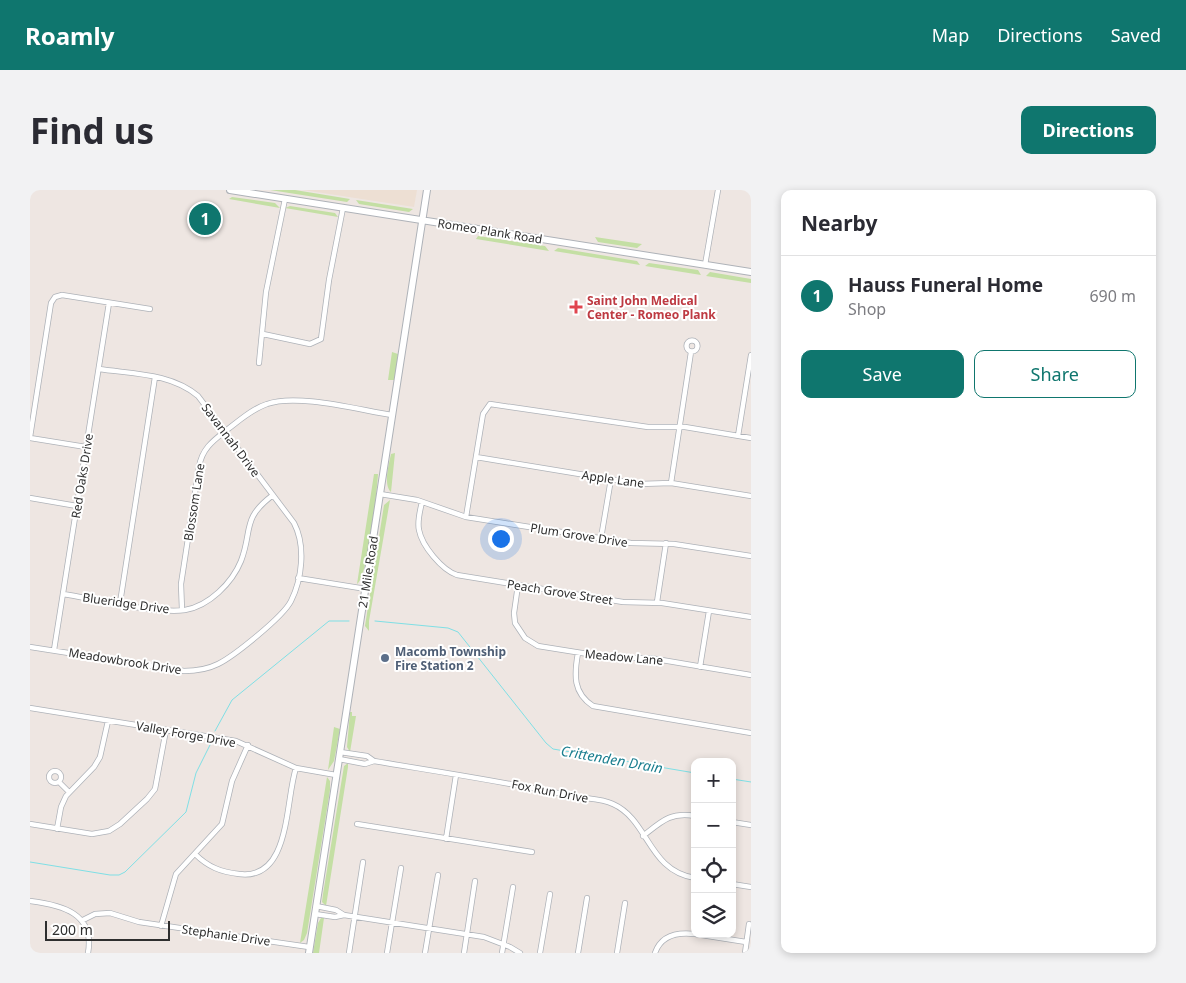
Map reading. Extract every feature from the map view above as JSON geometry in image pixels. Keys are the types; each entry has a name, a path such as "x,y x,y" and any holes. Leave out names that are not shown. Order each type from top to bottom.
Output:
{"street":[{"name":"Romeo Plank Road","path":"230,190 751,272"},
{"name":"21 Mile Road","path":"309,950 427,190"},
{"path":"705,265 718,190"},
{"path":"259,363 266,292 285,199"},
{"path":"263,334 310,344 322,339 329,280 343,208"},
{"path":"86,447 30,437 51,303 55,297 62,295 150,309"},
{"name":"Red Oaks Drive","path":"54,650 109,303"},
{"path":"670,483 691,352"},
{"path":"738,436 751,355"},
{"name":"Savannah Drive","path":"98,369 174,382 192,392 225,431 294,523 300,537 302,551 298,578"},
{"path":"120,603 155,378"},
{"name":"Blossom Lane","path":"182,610 181,584 200,460 208,445 259,407 285,400 392,415"},
{"path":"466,517 483,414 488,405 496,403 648,427 680,427 751,438"},
{"name":"Apple Lane","path":"476,458 645,484 670,483 751,496"},
{"path":"601,538 611,479"},
{"name":"Plum Grove Drive","path":"380,494 422,502 466,517 638,544 666,543 751,556"},
{"name":"Blueridge Drive","path":"63,594 163,610 182,610 203,603 229,582 240,562 252,516 273,495"},
{"path":"30,498 77,506"},
{"name":"Peach Grove Street","path":"422,502 418,522 420,533 444,568 462,576 623,602 657,602 751,617"},
{"path":"657,602 666,543"},
{"path":"298,578 366,589"},
{"name":"Meadowbrook Drive","path":"30,646 184,671 209,668 224,660 280,616 291,601 298,578"},
{"name":"Meadow Lane","path":"518,585 514,618 525,638 538,646 617,659 650,658 751,675"},
{"path":"700,667 709,611"},
{"path":"578,653 576,686 581,696 593,706 751,733"},
{"name":"Valley Forge Drive","path":"30,708 229,740 248,745 296,768 336,775"},
{"path":"57,828 61,807 69,792 98,762 108,721"},
{"path":"30,824 98,834 114,828 125,820 155,789 166,730"},
{"path":"161,926 174,879 183,865 222,824 232,781 248,745"},
{"name":"Fox Run Drive","path":"340,756 365,764 374,761 548,789 609,802 624,811 672,871 691,877"},
{"path":"195,854 208,866 232,873 249,875 268,867 275,859 280,848 296,768"},
{"path":"446,839 456,775"},
{"path":"59,782 69,792"},
{"path":"643,836 670,816 680,814 691,815"},
{"path":"736,823 751,825"},
{"path":"357,824 532,852"},
{"path":"349,953 363,862"},
{"path":"387,953 401,868"},
{"path":"425,953 438,875"},
{"path":"464,953 475,881"},
{"path":"736,885 751,888"},
{"path":"502,953 513,887"},
{"path":"540,953 550,894"},
{"path":"578,953 587,898"},
{"path":"30,901 71,912 83,920 89,932 88,953"},
{"path":"617,953 625,904"},
{"path":"316,906 336,910 344,915"},
{"name":"Stephanie Drive","path":"83,920 95,914 105,912 161,926 309,950"},
{"path":"315,914 335,917 344,915 355,916 467,934 503,944 520,953"},
{"path":"744,953 749,924"},
{"path":"655,953 667,937 678,933 691,934"},
{"path":"720,938 746,942"}],"shaded area":[{"path":"303,190 417,190 414,207"}],"green space":[{"path":"270,190 295,190 350,199 347,202"},
{"path":"232,197 275,203 280,208 229,199"},
{"path":"356,200 413,209 409,212 359,204"},
{"path":"290,206 335,213 338,217 285,208"},
{"path":"478,236 545,246 549,251 476,239"},
{"path":"595,237 642,244 637,248 598,242"},
{"path":"558,248 637,261 640,265 554,251"},
{"path":"649,263 698,270 701,275 645,266"},
{"path":"710,272 751,279 751,283 706,276"},
{"path":"392,352 398,354 395,380 388,380"},
{"path":"395,453 391,492 387,485 387,474 391,454"},
{"path":"374,474 378,474 371,533 365,566 357,584"},
{"path":"390,500 369,621 369,631 365,626 384,505"},
{"path":"350,712 352,712 352,716 356,716 350,752 347,747"},
{"path":"334,727 340,729 334,761 328,770"},
{"path":"348,763 326,906 322,902 323,894 344,766"},
{"path":"327,777 330,781 330,790 307,933 304,940 300,943"},
{"path":"321,918 324,918 319,953 313,953 318,923"}],"waterway":[{"name":"Crittenden Drain","path":"215,731 232,700 329,621 349,621"},
{"name":"Crittenden Drain","path":"375,621 448,628 458,632 546,743 553,749 691,772"},
{"name":"Crittenden Drain","path":"30,862 110,875 119,875 125,872 186,812 196,773 211,743"},
{"name":"Crittenden Drain","path":"736,780 751,782"}],"place":[{"name":"Hauss Funeral Home","path":"205,219"},
{"name":"Saint John Medical Center - Romeo Plank","path":"576,307"},
{"name":"Macomb Township Fire Station 2","path":"385,658"}]}
